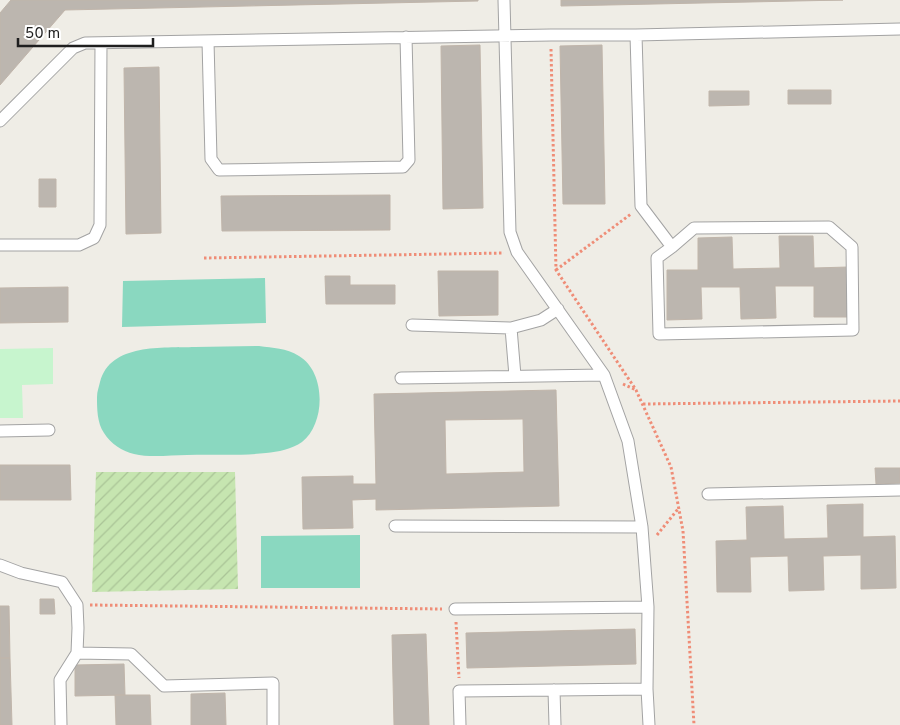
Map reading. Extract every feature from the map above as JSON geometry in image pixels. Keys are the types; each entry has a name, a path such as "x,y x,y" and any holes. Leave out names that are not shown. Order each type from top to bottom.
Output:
{"lane":[{"path":"504,0 510,232 517,252 604,375 628,441 644,551 648,607 647,689 649,725"},
{"path":"0,121 73,48 85,42 636,35 900,29"},
{"path":"636,35 641,206 672,247"},
{"path":"208,41 211,159 220,170 403,167 409,160 406,38"},
{"path":"0,245 79,245 94,238 100,224 101,42"},
{"path":"829,227 852,247 853,330 659,334 657,258 672,247 694,228 829,227"},
{"path":"412,325 511,328 541,320 558,310"},
{"path":"511,328 516,376"},
{"path":"401,378 604,375"},
{"path":"0,432 49,430"},
{"path":"708,494 900,490"},
{"path":"395,526 642,527"},
{"path":"0,565 21,573 62,582 77,605 77,653 60,680 61,725"},
{"path":"455,609 648,607"},
{"path":"77,653 131,654 164,686 273,683 273,725"},
{"path":"460,725 459,691 647,689"},
{"path":"554,690 555,725"}],"path":[{"path":"556,270 641,206"},
{"path":"204,258 517,252"},
{"path":"643,404 900,400"},
{"path":"644,551 679,508"},
{"path":"77,605 455,609 459,691"}],"green space":[{"path":"265,278 266,323 122,327 123,281"},
{"path":"259,346 294,353 308,364 314,374 320,398 319,411 310,434 302,442 271,453 147,456 121,449 113,444 102,429 97,406 97,393 100,382 106,369 115,360 126,354 139,350 168,347"},
{"path":"53,348 53,384 22,385 23,418 0,418 0,349"},
{"path":"96,472 235,472 238,589 92,592"},
{"path":"360,535 360,588 261,588 261,536"}],"building":[{"path":"11,0 478,1 65,10 0,85 0,13"},
{"path":"561,0 843,0 561,6"},
{"path":"480,45 483,208 443,209 441,46"},
{"path":"602,45 605,204 563,204 560,46"},
{"path":"159,67 161,233 126,234 124,68"},
{"path":"788,90 831,90 831,104 788,104"},
{"path":"709,91 749,91 749,105 709,106"},
{"path":"39,179 56,179 56,207 39,207"},
{"path":"390,195 390,230 222,231 221,196"},
{"path":"779,236 813,236 814,268 848,267 849,317 814,317 814,286 775,286 776,318 741,319 740,287 701,287 702,319 667,320 667,270 698,270 698,238 732,237 733,269 780,268"},
{"path":"438,271 498,271 498,315 439,316"},
{"path":"325,276 350,276 350,285 395,285 395,304 326,304"},
{"path":"68,287 68,322 0,323 0,288"},
{"path":"556,390 559,506 376,510 376,499 352,500 353,528 303,529 302,477 353,476 353,484 376,484 374,394","holes":["523,419 524,472 446,474 445,420"]},
{"path":"0,465 70,465 71,500 0,500"},
{"path":"875,468 900,468 900,483 876,484"},
{"path":"863,504 863,537 895,536 896,588 861,589 861,555 823,556 824,590 789,591 788,556 750,557 751,592 717,592 716,541 747,540 746,507 783,506 784,539 828,538 827,505"},
{"path":"40,599 54,599 55,614 40,614"},
{"path":"0,606 9,606 10,658 0,658"},
{"path":"635,629 636,664 467,668 466,633"},
{"path":"426,634 429,725 394,725 392,635"},
{"path":"0,658 10,658 12,725 0,725"},
{"path":"124,664 125,695 75,696 75,665"},
{"path":"225,693 226,725 191,725 191,694"},
{"path":"115,695 150,695 151,725 116,725"}]}
